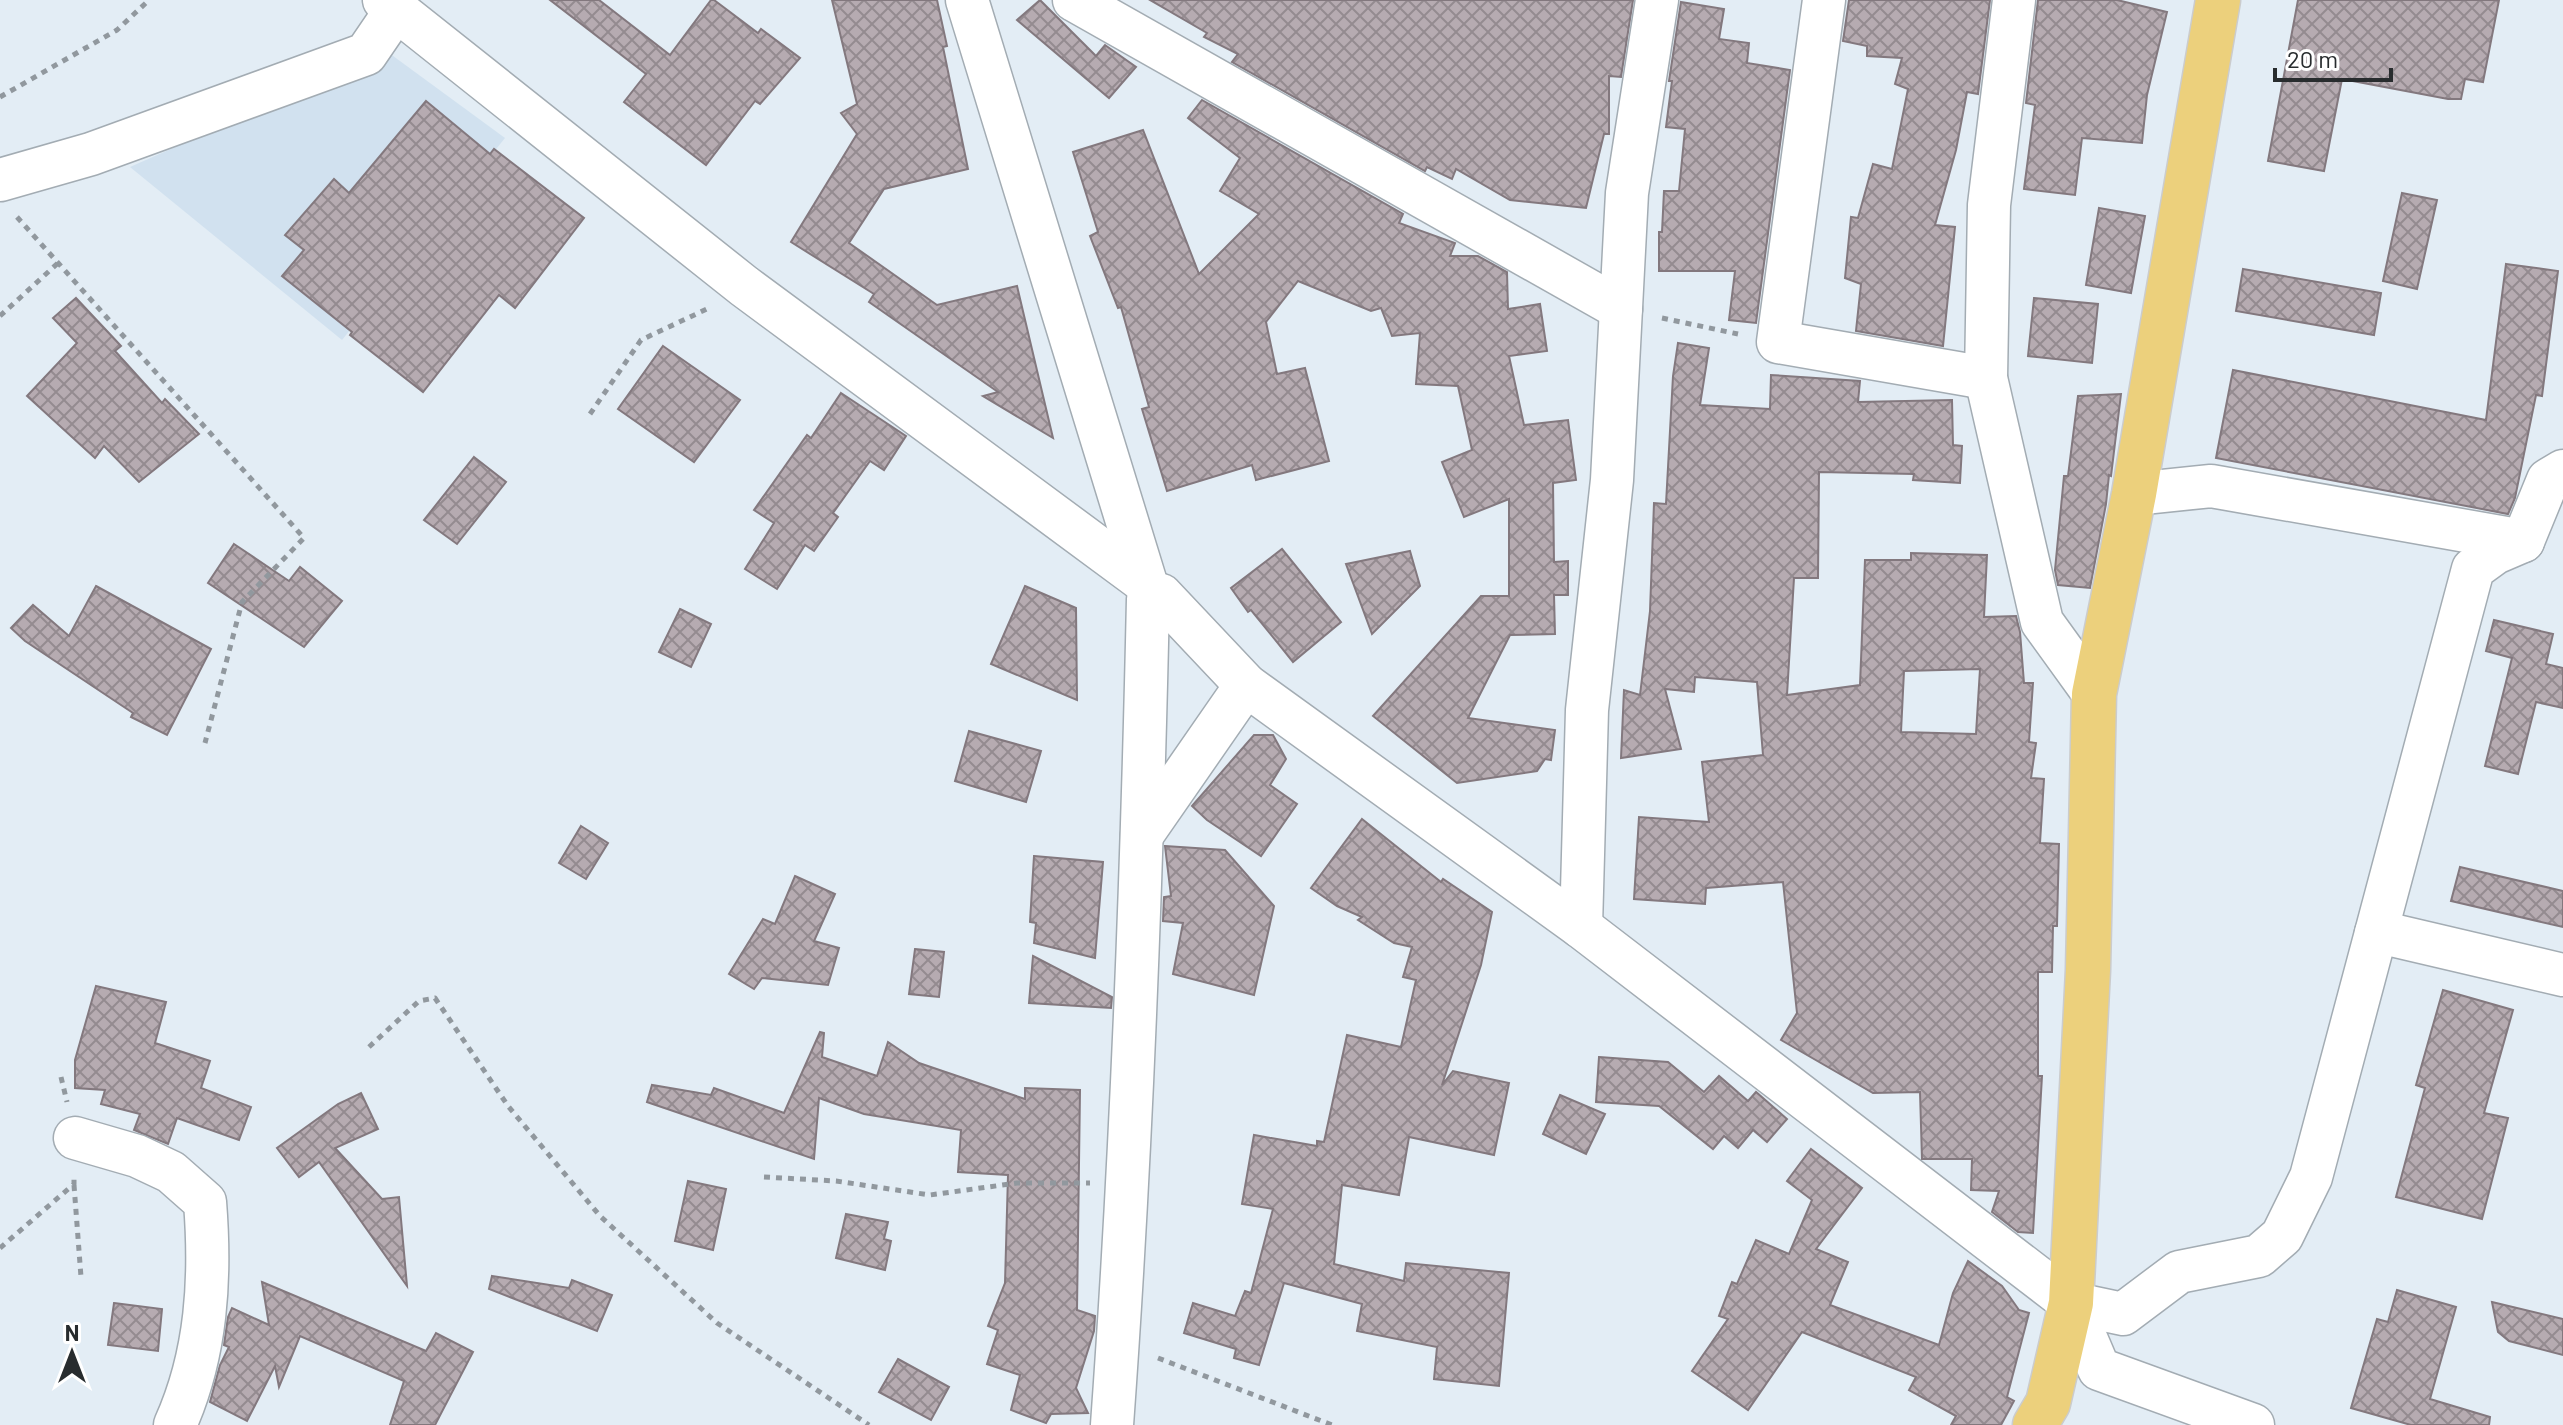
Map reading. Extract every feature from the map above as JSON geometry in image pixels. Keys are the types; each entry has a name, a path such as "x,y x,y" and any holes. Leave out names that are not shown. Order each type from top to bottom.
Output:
{"main road":[{"path":"2035,1425 2048,1403 2071,1303 2088,970 2094,694 2134,494 2218,0"}],"street":[{"path":"967,0 1152,592 1112,1425"},
{"path":"1074,0 1621,309"},
{"path":"1581,927 1587,710 1612,480 1627,193 1657,0"},
{"path":"1824,0 1778,342 1986,378"},
{"path":"2014,0 1989,205 1986,378 2042,622 2094,694"},
{"path":"5,195 91,154 366,54 390,5 744,286 1152,592 1246,685 1581,927 2071,1303 2123,1314 2179,1272 2259,1256 2282,1236 2311,1177 2473,569 2495,553 2523,541 2548,480 2563,471"},
{"path":"2134,494 2211,486 2523,541"},
{"path":"1142,835 1246,685"},
{"path":"2376,933 2563,975"},
{"path":"75,1138 137,1156 171,1172 205,1202 208,1245 205,1326 188,1396 175,1425"},
{"path":"2071,1303 2099,1369 2253,1425"}],"path":[{"path":"0,97 117,30 149,0"},
{"path":"5,195 58,263 304,538 242,602 205,743"},
{"path":"0,316 58,263"},
{"path":"590,414 641,340 711,307 744,286"},
{"path":"1621,309 1778,342"},
{"path":"369,1047 419,1001 435,998 508,1106 600,1216 717,1323 869,1425"},
{"path":"764,1177 836,1181 930,1195 1017,1183 1126,1182"},
{"path":"74,1184 81,1277"},
{"path":"1118,1343 1332,1425"}],"shaded area":[{"path":"389,53 505,138 342,340 130,167"}],"building":[{"path":"550,0 599,0 670,55 714,0 758,33 761,29 800,58 760,104 755,101 706,165 624,102 646,74"},
{"path":"832,0 937,0 947,46 943,47 968,169 884,189 849,243 937,305 1017,286 1053,438 983,396 998,392 869,302 874,294 791,242 857,134 841,113 857,104"},
{"path":"1040,0 1096,56 1105,45 1136,67 1109,98 1017,20"},
{"path":"1150,0 1633,0 1621,77 1609,76 1609,134 1604,134 1586,208 1510,200 1456,169 1452,179 1427,167 1425,171 1232,62 1238,54 1204,37 1207,33"},
{"path":"1849,0 1990,0 1978,94 1967,92 1956,150 1935,225 1955,227 1943,346 1856,331 1861,284 1845,278 1851,217 1858,218 1873,164 1892,169 1908,89 1895,84 1902,58 1867,56 1867,46 1843,41"},
{"path":"2038,0 2117,0 2167,12 2147,95 2142,143 2082,138 2075,195 2024,189 2035,105 2026,103"},
{"path":"2298,0 2499,0 2483,82 2465,79 2461,99 2448,99 2342,79 2324,171 2268,161"},
{"path":"1681,2 1724,9 1719,39 1749,43 1747,63 1790,70 1756,323 1729,320 1735,271 1659,271 1659,232 1662,232 1664,191 1679,191 1685,129 1666,127 1672,81 1669,81"},
{"path":"1202,100 1403,214 1399,223 1455,243 1450,256 1478,256 1507,272 1508,309 1540,304 1547,351 1509,356 1524,425 1568,420 1576,480 1553,483 1554,562 1568,561 1568,595 1554,595 1555,634 1510,635 1468,718 1555,730 1551,760 1545,759 1537,771 1457,783 1373,716 1481,596 1509,596 1509,499 1464,517 1442,462 1472,450 1458,386 1416,384 1420,333 1392,336 1381,308 1371,311 1298,281 1266,322 1277,374 1305,368 1329,461 1256,480 1252,465 1167,491 1142,409 1149,407 1121,307 1118,308 1090,236 1098,232 1073,152 1143,130 1199,274 1259,214 1220,191 1240,158 1188,118"},
{"path":"426,101 490,154 494,149 584,218 515,308 499,295 423,392 282,276 304,250 285,235 334,179 349,193"},
{"path":"2402,193 2437,200 2417,289 2383,281"},
{"path":"2099,208 2145,216 2131,293 2086,285"},
{"path":"2506,264 2558,271 2542,396 2536,395 2515,498 2508,514 2216,458 2233,370 2486,420"},
{"path":"2243,269 2381,293 2374,335 2236,311"},
{"path":"76,298 121,346 115,351 162,403 165,399 199,434 139,482 104,446 95,458 27,396 77,343 53,318"},
{"path":"2034,298 2098,304 2092,363 2028,356"},
{"path":"1678,343 1709,348 1700,405 1770,409 1771,375 1860,381 1858,402 1952,400 1953,445 1962,446 1960,483 1913,480 1914,474 1819,472 1818,578 1794,578 1787,695 1860,685 1865,560 1911,560 1911,553 1987,555 1984,617 2016,616 2024,683 2033,683 2029,742 2036,743 2031,778 2044,779 2040,843 2059,844 2057,926 2053,926 2052,972 2038,972 2038,1076 2042,1076 2033,1233 2018,1232 1992,1212 1999,1191 1971,1190 1972,1159 1922,1159 1920,1092 1873,1093 1781,1040 1797,1013 1783,882 1706,888 1705,904 1634,899 1639,817 1709,822 1702,762 1763,755 1757,682 1695,677 1694,692 1665,689 1681,749 1621,758 1624,690 1640,695 1650,611 1654,503 1666,504 1673,376","holes":["1980,669 1976,734 1901,732 1904,671"]},
{"path":"663,346 740,400 694,462 618,409"},
{"path":"841,393 906,436 884,470 870,461 833,513 838,517 814,551 805,545 777,589 745,569 774,523 754,510 807,435 811,438"},
{"path":"2121,394 2111,476 2090,588 2058,585 2055,570 2064,476 2068,476 2078,396"},
{"path":"474,457 506,482 457,544 424,520"},
{"path":"234,544 289,581 300,567 342,601 304,647 208,583"},
{"path":"1282,549 1341,622 1293,662 1231,588"},
{"path":"1410,551 1420,586 1372,634 1346,564"},
{"path":"96,586 211,649 167,735 131,717 133,713 25,641 11,628 33,605 69,636"},
{"path":"1025,586 1076,608 1077,700 991,664"},
{"path":"680,609 711,624 691,667 659,652"},
{"path":"2494,620 2553,634 2546,664 2563,668 2563,708 2536,702 2518,774 2485,766 2512,658 2486,651"},
{"path":"969,731 1041,751 1026,802 955,781"},
{"path":"1254,735 1273,735 1286,759 1270,785 1297,804 1261,856 1207,820 1192,806"},
{"path":"1362,819 1441,882 1443,879 1492,912 1481,965 1442,1085 1453,1071 1509,1083 1494,1155 1409,1137 1399,1195 1342,1185 1334,1264 1404,1281 1406,1263 1509,1273 1499,1386 1434,1379 1437,1347 1357,1331 1362,1304 1284,1283 1259,1365 1234,1358 1236,1349 1184,1333 1193,1303 1235,1316 1245,1291 1251,1293 1273,1209 1242,1204 1254,1135 1317,1146 1317,1141 1324,1142 1347,1035 1401,1047 1416,980 1403,977 1412,947 1394,943 1358,920 1362,917 1337,906 1311,888"},
{"path":"581,826 608,843 586,879 559,863"},
{"path":"1165,846 1225,850 1274,906 1254,995 1173,974 1183,923 1163,921 1164,897 1171,896"},
{"path":"1034,856 1103,862 1095,958 1034,943 1036,923 1030,922"},
{"path":"2460,867 2563,891 2563,927 2451,901"},
{"path":"795,876 835,894 814,941 839,948 828,985 762,978 754,989 729,974 763,919 775,924"},
{"path":"915,949 944,952 939,997 909,994"},
{"path":"1033,956 1112,997 1111,1008 1029,1003"},
{"path":"96,986 166,1002 155,1043 210,1061 201,1088 251,1107 239,1140 177,1118 168,1144 134,1130 140,1114 101,1104 105,1090 75,1088 75,1060"},
{"path":"2443,990 2513,1010 2484,1113 2508,1118 2482,1219 2396,1197 2425,1088 2416,1085"},
{"path":"820,1032 824,1033 822,1057 877,1076 888,1042 919,1063 1025,1099 1025,1088 1080,1090 1077,1310 1095,1316 1094,1331 1076,1388 1088,1413 1051,1414 1046,1423 1011,1410 1020,1375 987,1364 998,1330 988,1326 1005,1283 1008,1175 958,1172 961,1130 864,1114 819,1098 814,1159 647,1102 652,1085 711,1095 714,1088 784,1113"},
{"path":"1599,1057 1668,1062 1704,1092 1719,1076 1748,1101 1756,1092 1787,1119 1767,1142 1753,1130 1738,1148 1724,1136 1713,1149 1659,1106 1596,1102"},
{"path":"361,1093 378,1129 335,1148 382,1199 399,1197 407,1286 319,1162 299,1177 277,1148 338,1104"},
{"path":"1560,1095 1605,1114 1586,1154 1543,1134"},
{"path":"1811,1149 1862,1188 1816,1249 1848,1262 1830,1305 1939,1345 1953,1293 1968,1261 2002,1286 2019,1310 2029,1313 2007,1397 2014,1401 2001,1425 1951,1425 1956,1416 1909,1390 1916,1377 1802,1332 1748,1410 1692,1371 1728,1319 1719,1316 1732,1282 1737,1284 1756,1240 1789,1254 1812,1200 1787,1181"},
{"path":"688,1181 726,1189 713,1250 675,1241"},
{"path":"846,1214 888,1222 884,1239 891,1241 885,1270 836,1258"},
{"path":"492,1276 569,1288 572,1280 612,1295 597,1331 489,1289"},
{"path":"262,1282 426,1351 436,1333 473,1352 435,1425 390,1425 404,1381 300,1336 279,1387 275,1366 247,1421 210,1402 220,1365 229,1347 224,1345 232,1308 269,1325"},
{"path":"2397,1290 2456,1307 2430,1399 2490,1417 2489,1425 2411,1425 2351,1408 2377,1319 2388,1322"},
{"path":"2492,1302 2563,1319 2563,1355 2509,1341 2498,1332"},
{"path":"114,1303 162,1309 158,1351 108,1345"},
{"path":"898,1359 949,1387 931,1420 879,1392"}]}
